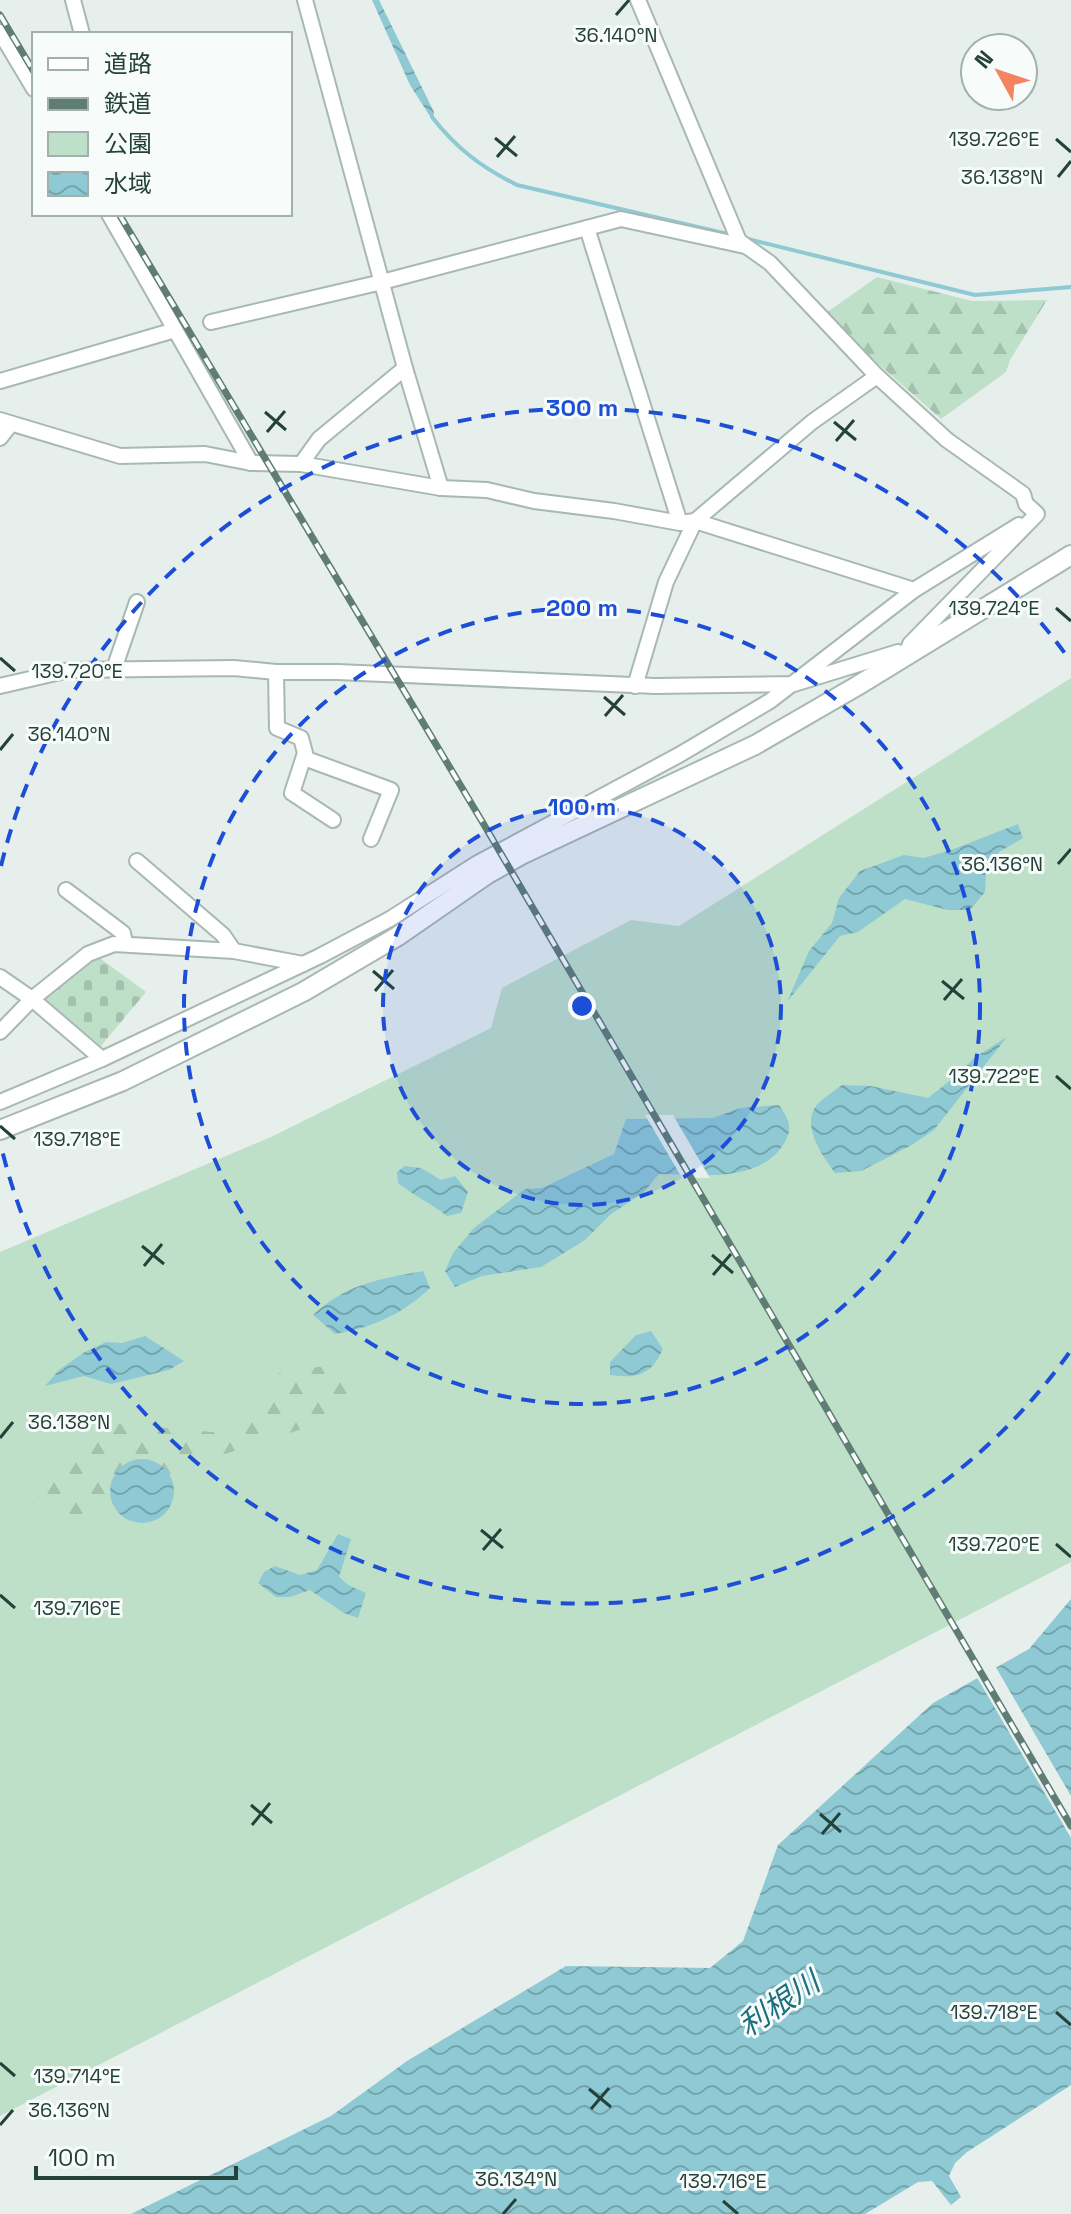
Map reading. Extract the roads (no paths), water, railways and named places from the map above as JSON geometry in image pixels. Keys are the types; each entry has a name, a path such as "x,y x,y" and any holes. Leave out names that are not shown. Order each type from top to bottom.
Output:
{"street":[{"path":"73,0 81,32"},
{"path":"305,0 405,368 441,488"},
{"path":"638,0 740,239 770,263 877,376 947,440 1023,494 1026,504 1037,514"},
{"path":"0,32 32,86"},
{"path":"110,216 251,463"},
{"path":"211,322 382,282 621,219 740,239"},
{"path":"587,228 687,522"},
{"path":"0,381 175,330"},
{"path":"301,464 319,439 405,368"},
{"path":"635,686 687,522 812,422 877,376"},
{"path":"0,438 6,422 120,456 205,454 251,463 301,464 441,488 487,490 534,501 687,522 914,590"},
{"path":"0,1102 102,1059 303,964 390,919 476,864 679,755 794,684 914,590 1037,514"},
{"path":"905,657 910,644 1037,514"},
{"path":"0,1130 123,1081 303,992 360,960 486,875 523,854 755,745 1071,555"},
{"path":"114,669 137,602"},
{"path":"0,686 69,670 234,668 635,686 794,684 898,652 905,657"},
{"path":"276,672 277,728 301,738 304,758 292,793 333,820"},
{"path":"304,758 391,790 371,839"},
{"path":"137,861 223,935 234,951"},
{"path":"66,890 123,933 125,943"},
{"path":"0,1032 32,999 88,954 103,947 125,943 234,951 303,964"},
{"path":"0,977 32,999 102,1059"}],"water":[{"path":"372,0 379,0 434,112 433,121 410,85"},
{"path":"1018,824 1023,838 999,852 986,873 985,892 970,910 948,910 905,899 858,932 840,936 787,1002 809,951 832,923 839,898 860,871 904,855 924,858 951,850"},
{"path":"1007,1037 934,1130 861,1171 835,1173 812,1132 812,1114 825,1097 842,1085 871,1086 928,1098 975,1057"},
{"path":"779,1105 788,1120 788,1134 772,1157 758,1166 727,1174 659,1174 644,1192 610,1215 585,1240 541,1267 482,1276 455,1287 445,1271 453,1253 474,1228 525,1189 542,1188 614,1154 626,1119 712,1118 741,1108"},
{"path":"405,1166 421,1168 441,1180 455,1176 468,1192 461,1213 447,1216 398,1183 397,1172"},
{"path":"423,1271 430,1288 409,1305 374,1324 335,1334 313,1315 351,1290 378,1280"},
{"path":"651,1331 663,1349 653,1365 635,1375 610,1375 610,1362 636,1335"},
{"path":"145,1336 184,1361 169,1370 111,1384 84,1376 45,1386 59,1370 83,1353 106,1342 122,1343"},
{"path":"136,1459 148,1459 165,1468 172,1479 172,1503 165,1514 148,1523 136,1523 124,1518 115,1509 110,1497 110,1485 115,1473 124,1464"},
{"path":"338,1534 351,1539 339,1577 366,1593 358,1618 344,1613 310,1590 290,1597 276,1597 258,1583 264,1572 275,1566 300,1575 317,1570"},
{"name":"利根川","path":"1071,1599 1071,2085 967,2152 955,2163 949,2176 961,2197 951,2205 932,2181 918,2182 865,2214 131,2214 331,2116 407,2061 566,1966 710,1968 743,1941 778,1845 933,1703 1029,1649"}],"waterway":[{"path":"432,117 470,156 517,185 732,235"},
{"path":"744,238 975,295 1071,287"}],"railway":[{"path":"0,15 32,69"},
{"path":"120,216 483,823 1071,1826"}]}
